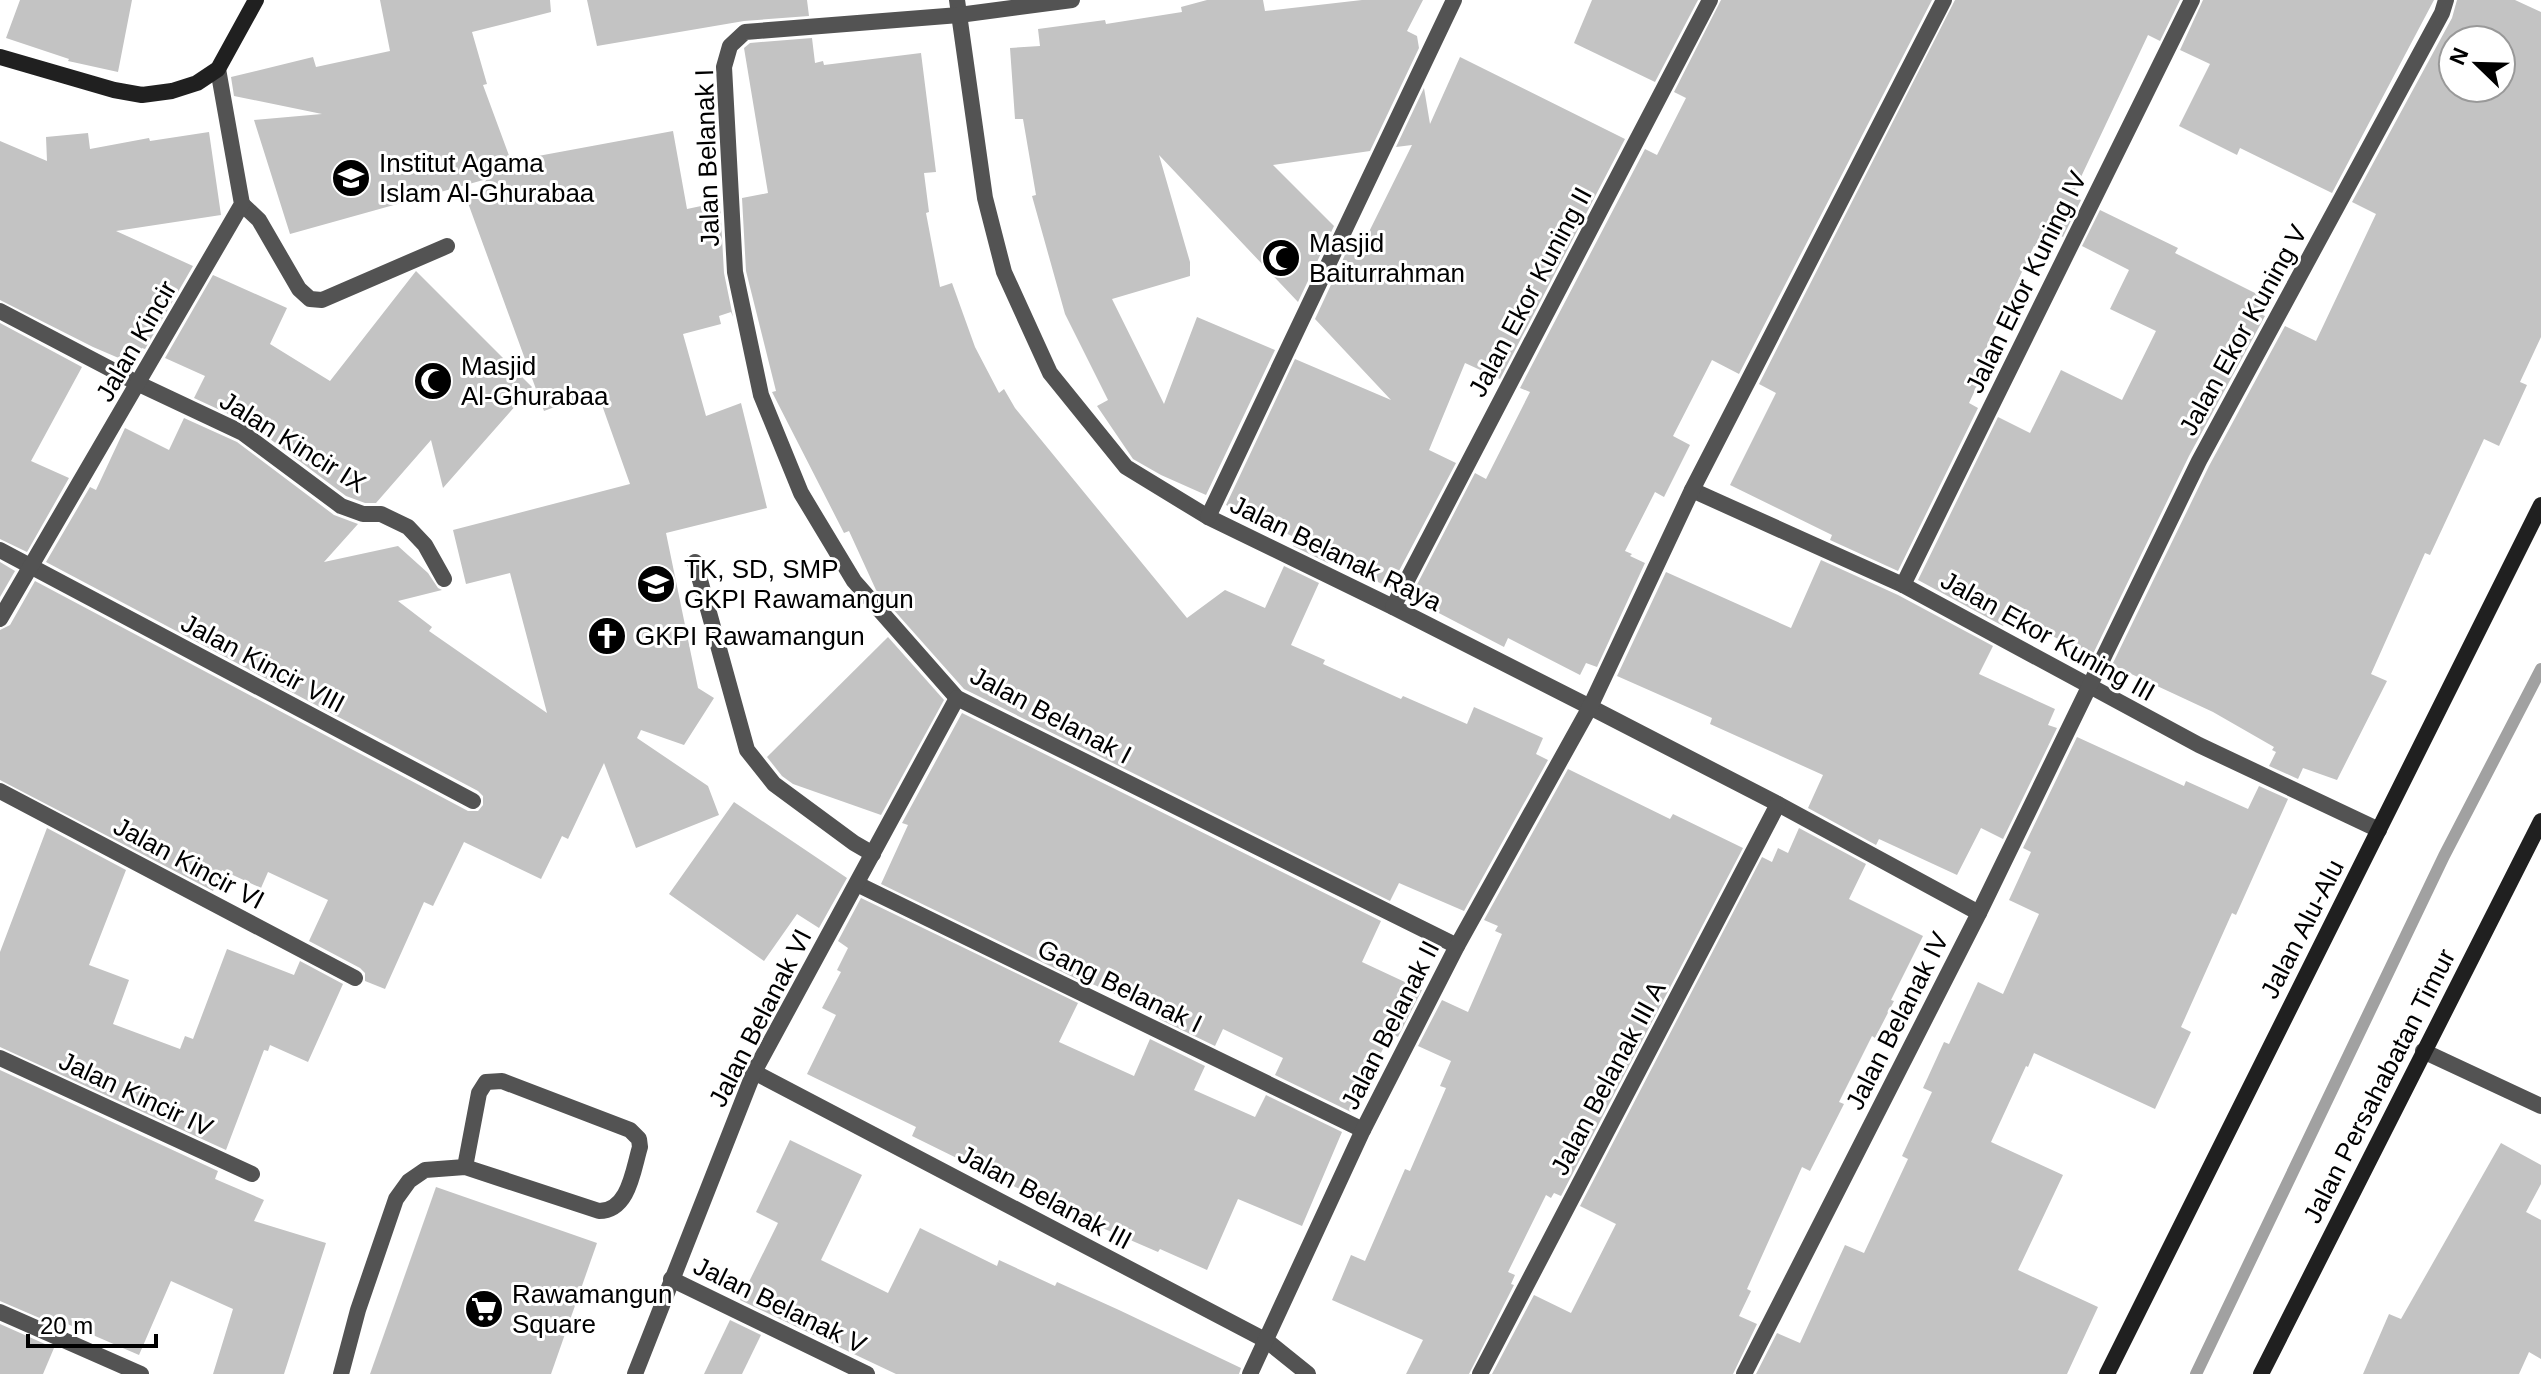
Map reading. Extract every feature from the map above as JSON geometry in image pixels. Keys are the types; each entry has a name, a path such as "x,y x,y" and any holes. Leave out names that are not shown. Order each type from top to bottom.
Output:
{"street":[{"path":"0,57 114,90 142,95 172,91 197,83 218,69 256,0"},
{"path":"958,8 1072,0"},
{"path":"1208,517 1454,0"},
{"name":"Jalan Ekor Kuning II","path":"1393,607 1710,0"},
{"path":"1590,707 1692,490 1944,0"},
{"name":"Jalan Ekor Kuning IV","path":"1903,585 2192,0"},
{"name":"Jalan Ekor Kuning V","path":"2089,687 2199,461 2442,13 2446,0"},
{"name":"Jalan Belanak Raya","path":"958,8 985,198 1004,272 1050,373 1126,467 1208,517 1590,707 1979,913"},
{"name":"Jalan Belanak I","path":"958,8 745,32 730,46 724,67 735,272 761,395 801,493 854,581 957,698 1457,946"},
{"path":"218,69 242,204 259,220 299,289 310,299 322,300 447,246"},
{"name":"Jalan Kincir","path":"0,619 242,204"},
{"name":"Jalan Kincir IX","path":"0,311 139,384 243,433 341,506 363,514 381,514 408,527 425,545 444,579"},
{"name":"Jalan Ekor Kuning III","path":"1692,490 1903,585 2199,745 2379,830"},
{"name":"Jalan Alu-Alu","path":"2107,1374 2541,505"},
{"name":"Jalan Kincir VIII","path":"0,550 473,801"},
{"path":"695,562 747,750 774,784 873,854"},
{"name":"Jalan Belanak IV","path":"1744,1374 1979,913 2089,687"},
{"name":"Jalan Belanak VI","path":"635,1374 754,1072 957,698"},
{"name":"Jalan Belanak II","path":"1250,1374 1363,1130 1457,946 1590,707"},
{"name":"Jalan Kincir VI","path":"0,791 355,978"},
{"name":"Jalan Belanak III A","path":"1480,1374 1778,804"},
{"name":"Jalan Persahabatan Timur","path":"2261,1374 2541,821"},
{"name":"Gang Belanak I","path":"857,884 1363,1130"},
{"path":"2423,1051 2541,1106"},
{"name":"Jalan Kincir IV","path":"0,1058 252,1174"},
{"name":"Jalan Belanak III","path":"754,1072 1267,1341 1308,1374"},
{"path":"341,1374 358,1310 396,1199 409,1181 425,1170 465,1167 599,1211 608,1211 621,1203 625,1195 640,1147 639,1139 630,1130 502,1081 486,1082 479,1093 465,1167"},
{"name":"Jalan Belanak V","path":"671,1279 867,1374"},
{"path":"0,1312 141,1374"}],"building":[{"path":"20,0 132,0 118,72 68,61 6,38"},
{"path":"380,0 550,0 551,12 472,32 487,84 483,85 511,161 673,131 687,209 720,202 724,273 733,317 731,312 719,316 721,324 683,334 706,416 741,403 767,508 666,533 698,688 714,698 684,745 641,730 637,738 708,786 719,815 636,848 604,763 568,839 562,836 541,879 464,842 433,906 424,902 385,989 365,981 365,973 360,968 309,941 328,900 268,872 261,888 222,870 213,891 0,780 0,630 10,625 35,581 468,811 478,811 483,805 483,796 478,791 46,562 90,487 96,490 125,428 169,450 184,418 237,442 334,515 358,524 324,562 398,546 442,590 398,601 432,627 429,631 547,713 510,573 466,584 453,530 630,484 597,391 544,411 468,203 487,179 290,234 254,120 322,114 234,96 231,77 313,57 316,67 390,51"},
{"path":"587,0 807,0 809,16 744,21 597,46"},
{"path":"1207,0 1263,0 1265,11 1362,0 1423,0 1407,31 1417,36 1419,48 1370,151 1273,165 1334,226 1298,302 1159,155 1190,262 1190,276 1112,299 1164,404 1197,317 1275,350 1206,495 1133,459 1097,406 1108,400 1065,314 1032,196 1036,195 1023,119 1015,119 1010,48 1040,46 1038,29 1105,20 1106,24 1182,12 1181,7"},
{"path":"1592,0 1698,0 1655,82 1574,43"},
{"path":"1721,0 1932,0 1739,374 1712,360 1673,436 1690,445 1664,497 1655,492 1625,551 1645,563 1597,667 1586,663 1580,675 1508,638 1504,647 1410,598 1475,473 1486,479 1530,392 1520,388 1645,149 1657,155 1686,98 1674,92"},
{"path":"1955,0 2180,0 2160,41 2148,35 2072,196 2081,200 2063,237 2048,230 2039,248 2034,246 1979,364 1986,367 1969,403 1978,408 1898,571 1830,540 1832,535 1730,485 1776,393 1759,384"},
{"path":"2203,0 2434,0 2332,193 2240,148 2237,155 2179,126 2210,64 2180,50"},
{"path":"2457,0 2515,0 2541,12 2541,337 2520,382 2527,385 2499,446 2484,439 2430,555 2425,553 2371,674 2387,681 2337,780 2303,768 2298,779 2269,766 2276,752 2272,750 2274,747 2213,712 2112,665 2209,466 2285,326 2316,341 2376,214 2352,202 2437,46 2437,104 2517,104 2517,24 2449,24"},
{"path":"812,38 815,63 823,61 824,65 921,53 936,172 924,173 929,212 926,213 940,287 952,283 975,347 999,393 1004,389 1015,408 1187,618 1225,590 1265,608 1284,566 1319,583 1291,645 1325,660 1323,664 1467,724 1474,707 1543,738 1536,754 1548,760 1464,911 1399,883 1390,901 964,689 876,590 849,531 844,533 772,392 776,391 746,271 742,198 768,193 744,48 750,43"},
{"path":"1460,57 1625,139 1500,379 1465,363 1429,450 1456,463 1390,588 1330,558 1328,563 1293,546 1296,538 1226,505 1295,359 1391,400 1315,319 1351,242 1360,250 1412,145 1396,147 1424,88 1430,124"},
{"path":"209,132 221,215 116,231 193,266 145,349 142,348 135,365 0,300 0,141 47,161 46,137 88,133 90,149 149,138 150,141"},
{"path":"2100,210 2178,248 2175,253 2265,298 2258,313 2265,316 2189,456 2092,656 2009,614 2003,626 1918,580 1998,417 2030,433 2061,370 2122,400 2156,331 2110,309 2129,270 2082,246"},
{"path":"416,271 532,387 443,488 431,440 376,503 365,503 346,496 250,424 194,398 205,376 165,358 213,275 287,308 270,344 330,381"},
{"path":"0,323 82,367 31,461 69,478 27,552 0,539"},
{"path":"1821,560 1898,595 1993,646 1979,674 2055,709 2048,725 2057,728 2003,839 1981,828 1957,875 1879,839 1876,845 1808,808 1823,775 1710,724 1712,718 1617,676 1666,572 1791,628"},
{"path":"0,562 15,571 0,597"},
{"path":"888,637 944,700 881,815 793,784 767,757"},
{"path":"962,713 1381,921 1362,962 1422,990 1398,1037 1391,1033 1351,1112 1275,1075 1283,1058 1223,1029 1215,1046 1159,1019 1161,1015 1087,984 881,884 908,825 902,823"},
{"path":"2077,737 2184,786 2186,781 2248,809 2259,786 2288,799 2181,1027 2191,1032 2155,1109 2034,1053 1991,1142 2063,1175 2018,1270 2098,1307 2067,1374 1756,1374 1777,1333 1800,1343 1845,1245 1864,1253 1908,1159 1902,1156 1932,1092 1923,1088 1944,1042 1949,1044 1978,982 2003,994 2039,914 2009,900 2031,852 2023,848"},
{"path":"1568,769 1670,819 1673,814 1743,848 1561,1196 1554,1193 1551,1198 1546,1195 1508,1272 1515,1275 1511,1284 1514,1285 1469,1374 1406,1374 1423,1340 1332,1300 1351,1255 1365,1261 1405,1169 1410,1171 1446,1088 1440,1086 1451,1061 1418,1046 1442,1000 1468,1012 1502,934 1495,931 1498,926 1484,920"},
{"path":"734,802 847,878 819,928 797,914 764,961 669,894"},
{"path":"47,828 126,870 89,965 129,980 113,1024 180,1049 185,1036 193,1039 227,949 294,975 300,961 343,984 308,1062 270,1045 268,1051 264,1050 226,1150 0,1047 0,952"},
{"path":"1799,828 1866,864 1849,899 1923,936 1891,1000 1894,1001 1875,1038 1872,1036 1839,1102 1844,1104 1810,1171 1802,1167 1747,1289 1751,1291 1739,1316 1757,1324 1733,1374 1492,1374 1534,1295 1571,1313 1616,1224 1580,1206 1762,857 1772,862 1778,848 1788,853"},
{"path":"861,898 1078,1003 1059,1042 1134,1076 1150,1039 1205,1066 1194,1090 1255,1117 1266,1095 1342,1132 1302,1226 1238,1199 1207,1270 1070,1214 912,1136 916,1127 807,1074 836,1015 822,1008 841,972 837,970 848,948 838,941"},
{"path":"0,1070 218,1171 215,1179 264,1200 254,1221 326,1243 284,1374 213,1374 233,1309 171,1281 139,1355 65,1323 63,1328 0,1301"},
{"path":"790,1140 862,1175 821,1260 888,1293 920,1228 997,1266 999,1260 1055,1286 1057,1282 1119,1310 1241,1368 1239,1374 896,1374 740,1300 778,1223 756,1212"},
{"path":"2501,1143 2541,1165 2541,1184 2526,1212 2541,1220 2541,1359 2529,1352 2519,1374 2363,1374 2389,1314 2401,1319"},
{"name":"Rawamangun Square","path":"436,1187 597,1243 551,1374 370,1374"},
{"path":"730,1320 761,1335 742,1374 704,1374"},
{"path":"0,1324 54,1348 43,1374 0,1374"}],"waterway":[{"path":"2196,1374 2444,856 2541,669"}],"place":[{"name":"Institut Agama Islam Al-Ghurabaa","path":"351,178"},
{"name":"Masjid Baiturrahman","path":"1281,258"},
{"name":"Masjid Al-Ghurabaa","path":"433,381"},
{"name":"TK, SD, SMP GKPI Rawamangun","path":"656,584"},
{"name":"GKPI Rawamangun","path":"607,636"},
{"name":"Rawamangun Square","path":"484,1309"}]}
